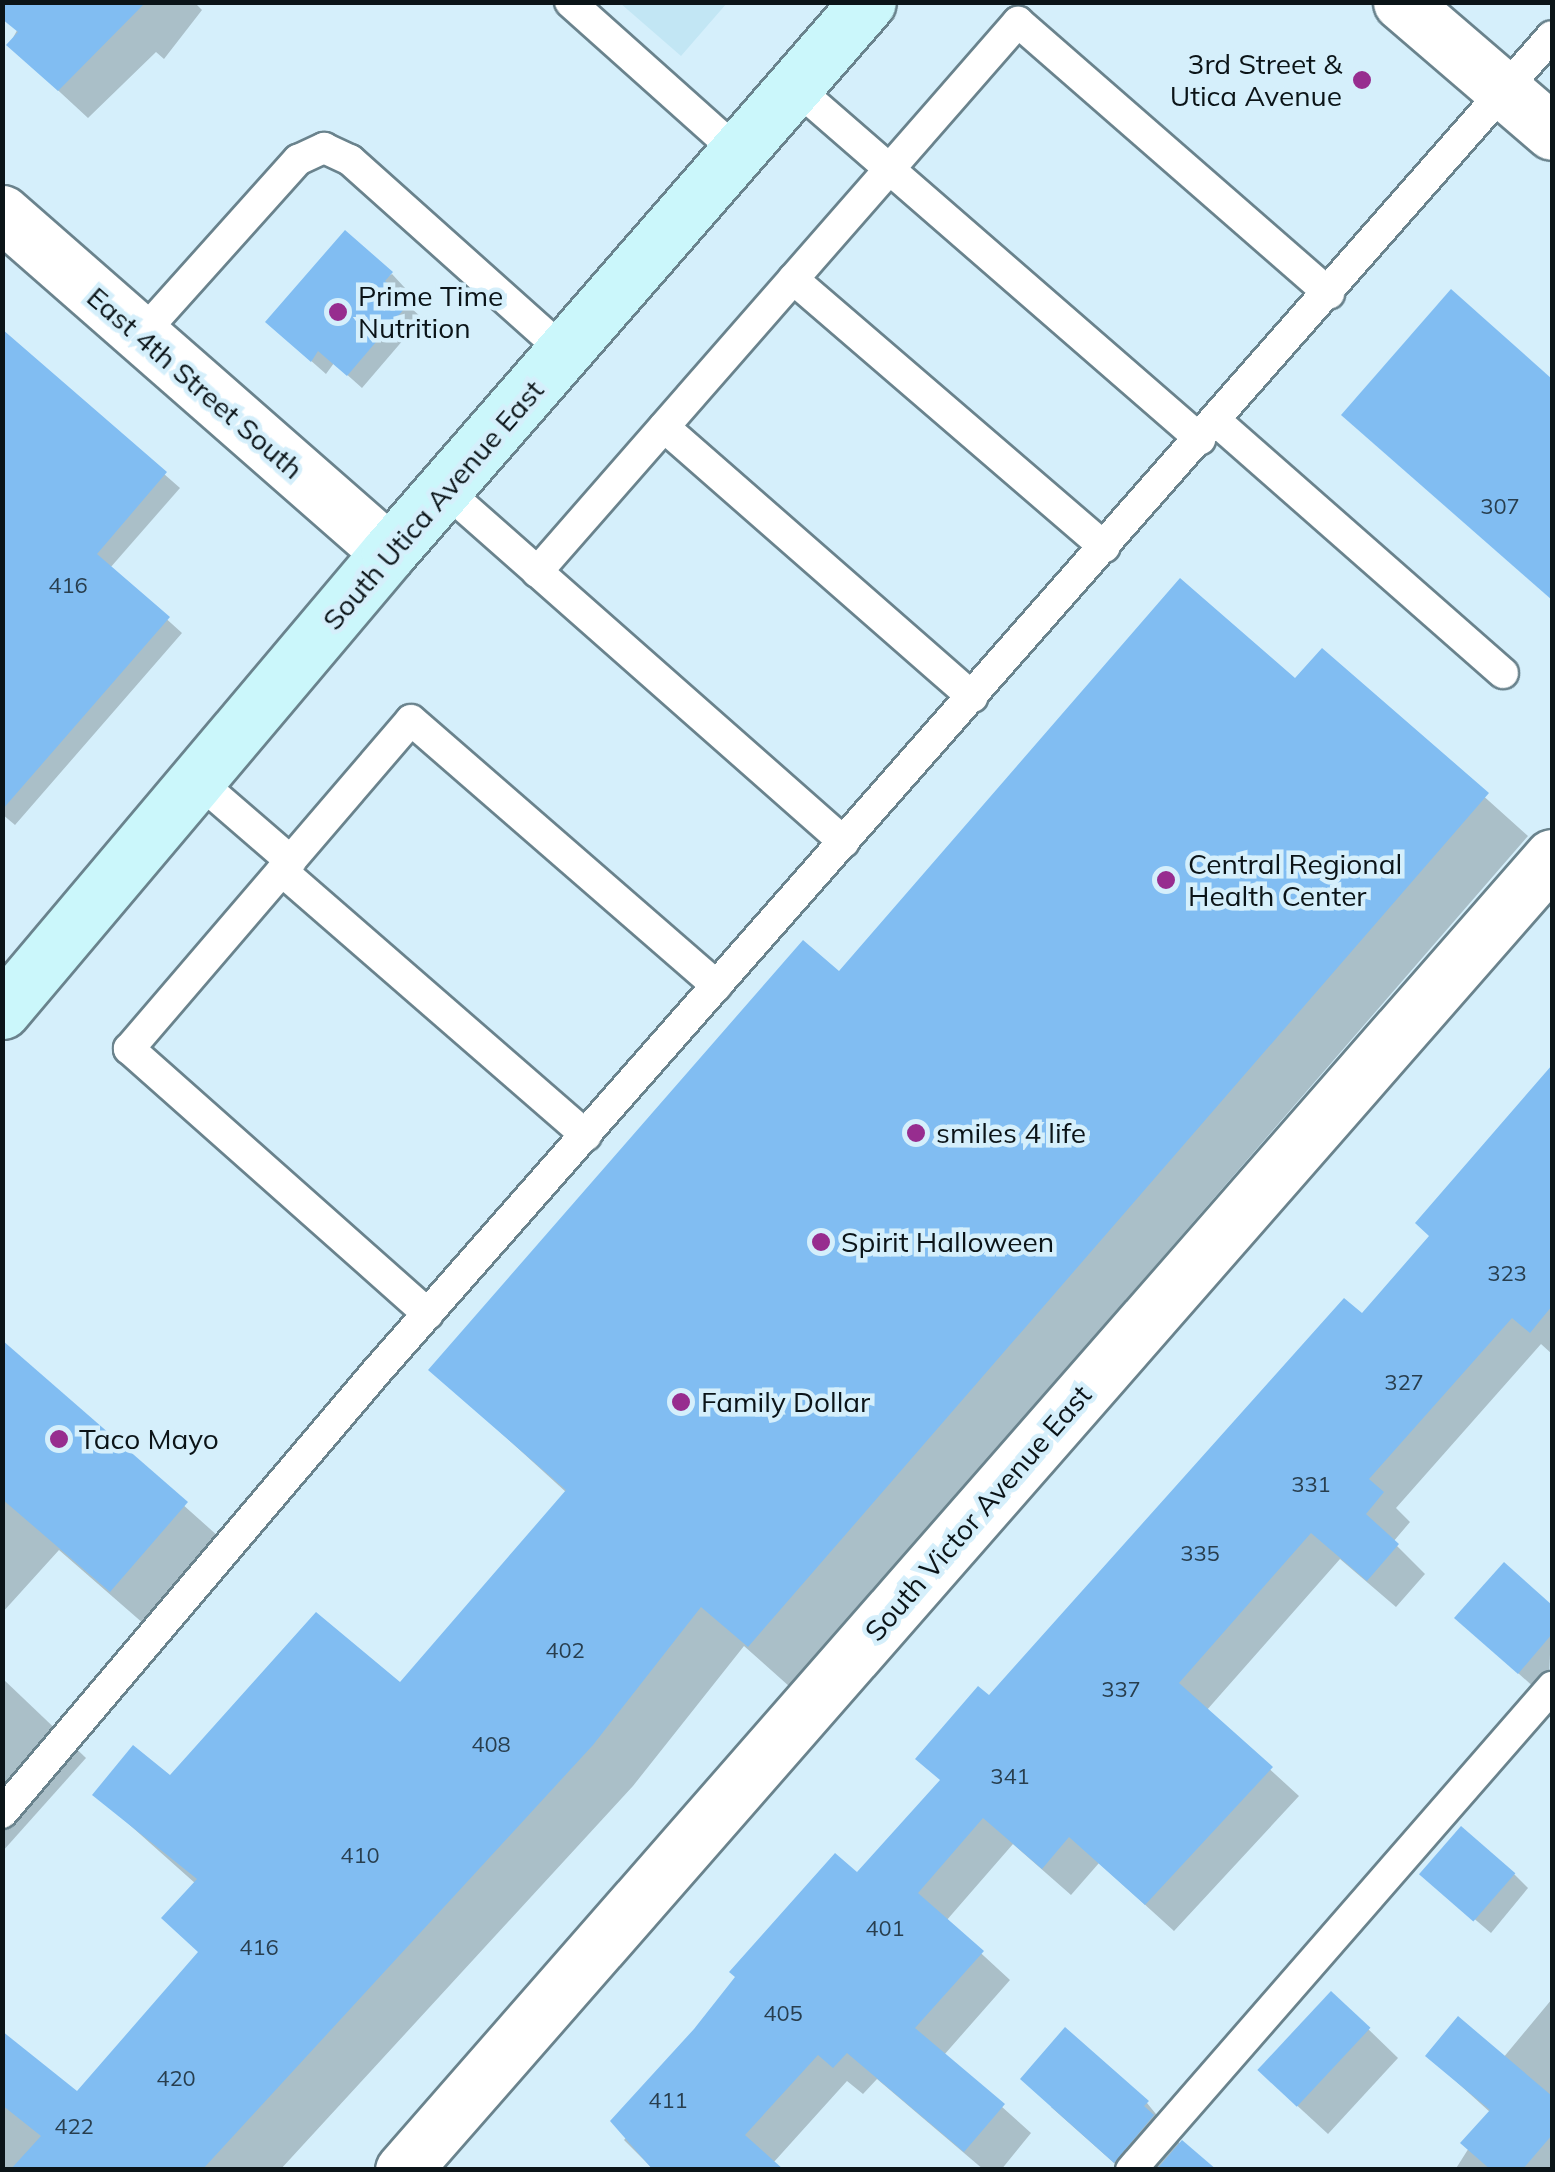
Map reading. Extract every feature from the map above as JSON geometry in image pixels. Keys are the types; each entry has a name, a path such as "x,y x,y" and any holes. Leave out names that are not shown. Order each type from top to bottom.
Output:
{"main road":[{"name":"South Utica Avenue East","path":"2,1011 389,552 868,2"}],"street":[{"path":"1401,2 1552,132"},
{"name":"East 4th Street South","path":"2,213 389,552"},
{"name":"South Victor Avenue East","path":"403,2170 1552,856"}],"lane":[{"path":"570,2 738,152"},
{"path":"537,572 1018,22 1329,294"},
{"path":"2,1813 428,1314 1552,36"},
{"path":"795,87 889,169 1504,673"},
{"path":"140,336 298,160 324,148 350,160 566,352"},
{"path":"793,279 1105,547"},
{"path":"664,427 972,697"},
{"path":"445,490 844,842"},
{"path":"428,1314 129,1049 411,720 717,986"},
{"path":"198,780 286,866 586,1135"},
{"path":"1131,2170 1552,1687"}],"shaded area":[{"path":"620,3 727,3 681,56"}],"building":[{"path":"2,2 146,2 58,91 6,45 18,32 2,19"},
{"name":"Prime Time Nutrition","path":"345,230 393,272 385,281 410,302 347,376 318,351 311,362 265,322"},
{"path":"1451,289 1552,379 1552,600 1341,415"},
{"path":"2,329 167,472 97,554 170,617 2,810"},
{"path":"1180,578 1295,678 1322,648 1489,793 748,1647 701,1607 593,1745 202,2170 10,2170 41,2136 2,2105 2,2031 77,2091 198,1952 161,1918 197,1879 92,1795 133,1745 170,1775 316,1612 400,1682 566,1490 428,1370 803,940 839,971"},
{"path":"1552,1065 1552,1306 1530,1333 1512,1318 1369,1479 1384,1492 1366,1514 1399,1544 1367,1581 1311,1533 1179,1683 1273,1767 1145,1905 1069,1837 1042,1869 983,1818 918,1893 984,1951 915,2028 1005,2104 964,2152 847,2053 833,2068 818,2055 745,2135 784,2170 653,2170 610,2121 694,2029 735,1977 729,1972 835,1853 857,1872 940,1780 915,1759 978,1686 989,1695 1344,1298 1362,1313 1429,1236 1415,1223"},
{"name":"Taco Mayo","path":"2,1340 188,1502 110,1592 2,1499"},
{"path":"1504,1562 1552,1605 1552,1634 1518,1674 1454,1618"},
{"path":"1461,1826 1515,1873 1473,1922 1419,1874"},
{"path":"1331,1991 1370,2028 1297,2107 1257,2070"},
{"path":"1458,2016 1552,2096 1552,2135 1522,2170 1491,2170 1460,2143 1490,2110 1425,2056"},
{"path":"1065,2027 1149,2101 1144,2106 1154,2115 1114,2163 1020,2079"},
{"path":"1182,2140 1217,2170 1156,2170"}],"place":[{"name":"3rd Street & Utica Avenue","path":"1362,80"},
{"name":"Prime Time Nutrition","path":"338,312"},
{"name":"Central Regional Health Center","path":"1166,880"},
{"name":"smiles 4 life","path":"916,1133"},
{"name":"Spirit Halloween","path":"821,1242"},
{"name":"Family Dollar","path":"681,1402"},
{"name":"Taco Mayo","path":"59,1439"}]}
